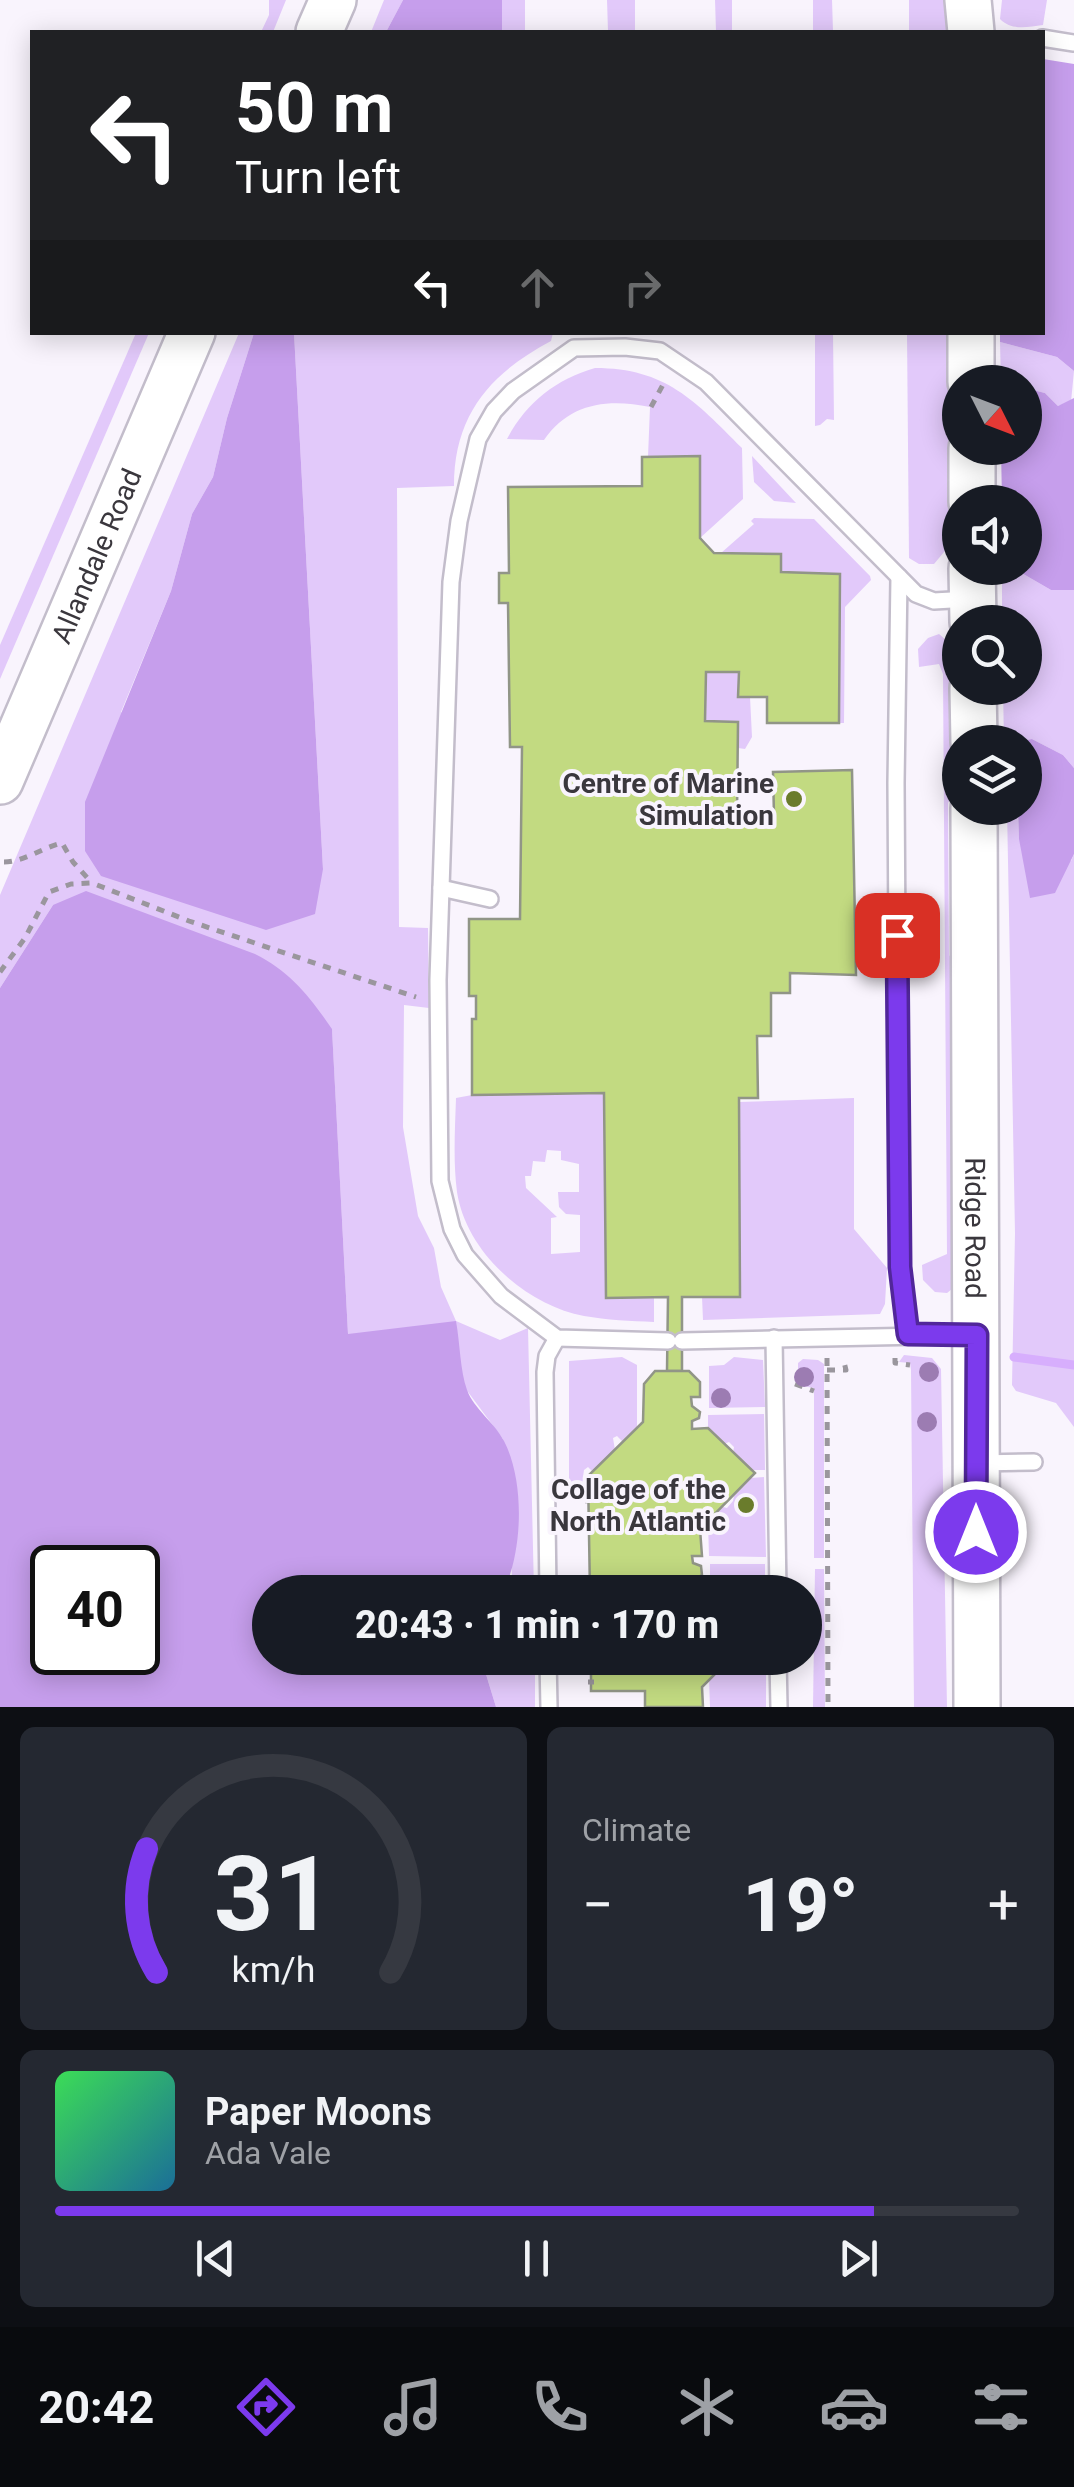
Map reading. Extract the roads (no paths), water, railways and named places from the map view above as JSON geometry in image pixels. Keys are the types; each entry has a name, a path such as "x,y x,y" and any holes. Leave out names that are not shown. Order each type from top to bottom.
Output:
{"street":[{"path":"321,30 332,0"},
{"path":"968,0 971,30"},
{"name":"Allandale Road","path":"0,781 191,335"},
{"path":"971,335 971,365"},
{"name":"Ridge Road","path":"974,825 977,1707"}],"lane":[{"path":"1045,38 1074,42"},
{"path":"973,596 934,601 916,594 706,382 660,351 574,348 513,390 494,411 478,439 451,582 438,1004 440,1181 452,1229 481,1276 557,1338 675,1341 977,1335"},
{"path":"899,576 896,783 900,1267 908,1334"},
{"path":"440,888 490,899"},
{"path":"548,1575 545,1372 547,1356 557,1338"},
{"path":"774,1338 778,1575"},
{"path":"976,1463 1034,1462"},
{"path":"548,1675 549,1707"},
{"path":"778,1675 779,1707"}],"waterway":[{"path":"1014,1357 1074,1365"}],"place":[{"name":"Centre of Marine Simulation","path":"794,799"},
{"name":"Collage of the North Atlantic","path":"746,1505"}]}
